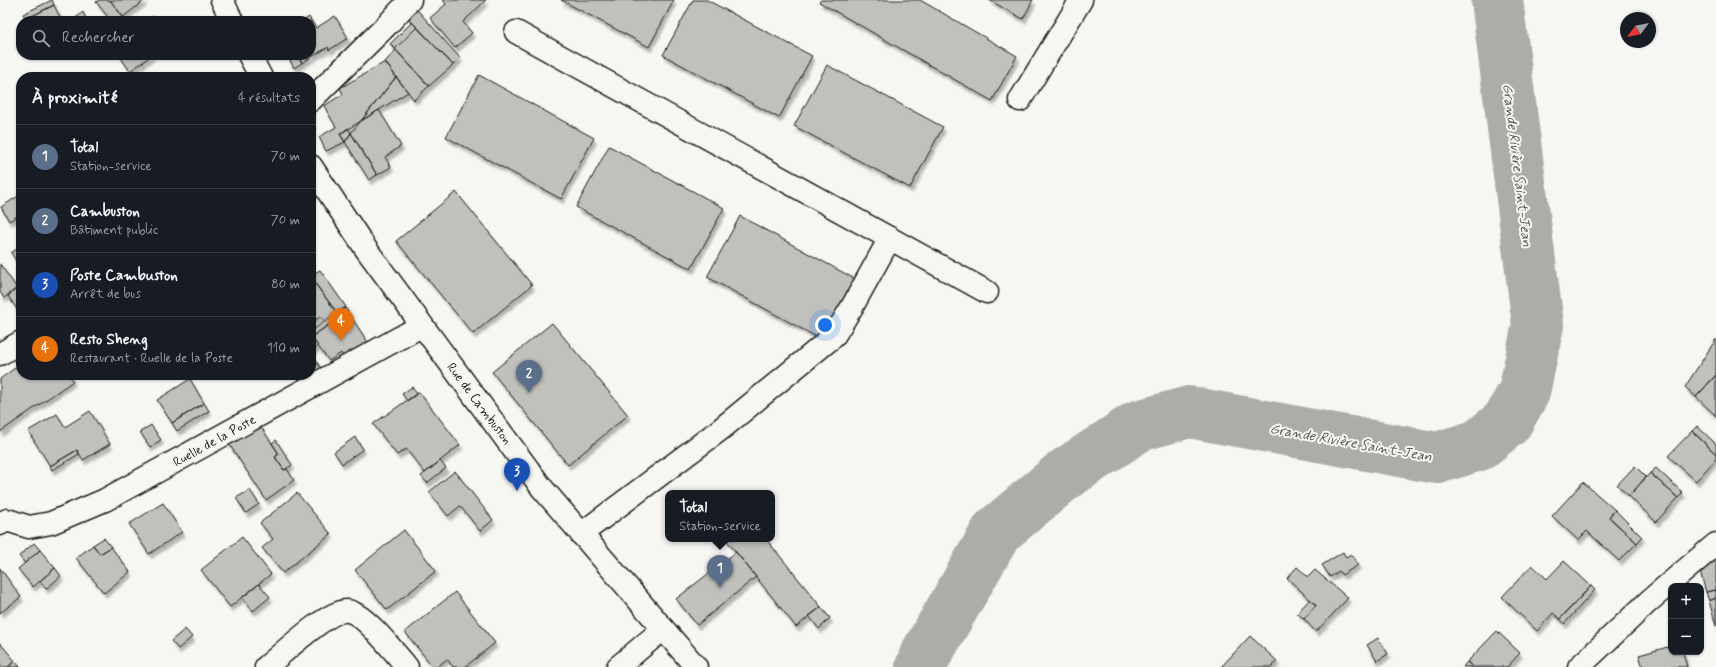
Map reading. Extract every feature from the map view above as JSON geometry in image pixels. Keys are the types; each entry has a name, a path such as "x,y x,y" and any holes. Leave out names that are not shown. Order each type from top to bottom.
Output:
{"street":[{"path":"222,0 230,16"},
{"path":"316,95 388,24 410,0"},
{"path":"1020,100 1081,0"},
{"path":"516,32 988,292"},
{"path":"252,60 258,72"},
{"name":"Rue de Cambuston","path":"316,179 542,488 696,667"},
{"path":"581,534 722,429 834,336 852,307 890,238"},
{"name":"Ruelle de la Poste","path":"2,518 29,527 51,523 105,500 422,326"},
{"path":"0,354 16,345"},
{"path":"1579,667 1649,601 1716,544"},
{"path":"266,667 325,618 337,612 348,611 362,618 407,667"},
{"path":"618,667 664,629"}],"building":[{"path":"52,0 54,5 32,16 24,16 23,14"},
{"path":"99,0 110,0 122,16 107,16 96,2"},
{"path":"110,0 145,0 124,16 122,16"},
{"path":"443,0 486,0 463,22 472,33 455,48 430,18 446,4"},
{"path":"561,0 674,0 649,47"},
{"path":"693,0 707,0 812,56 779,118 663,55"},
{"path":"821,0 920,0 1017,56 992,101 819,2"},
{"path":"989,0 1033,0 1023,19"},
{"path":"54,5 60,16 32,16"},
{"path":"413,5 460,58 453,65 404,14"},
{"path":"83,12 85,16 78,16"},
{"path":"335,16 348,38 329,50 328,47 316,54 316,28"},
{"path":"412,22 417,27 395,49 390,44"},
{"path":"417,27 453,65 429,86 395,49"},
{"path":"396,50 429,86 414,100 385,62"},
{"path":"122,60 146,60 130,71"},
{"path":"290,60 300,60 302,63 294,68"},
{"path":"300,60 307,60 302,63"},
{"path":"385,62 396,77 361,121 340,134 345,142 326,151 319,137 336,127 324,106 343,94 340,88"},
{"path":"827,65 943,127 910,188 794,126"},
{"path":"479,75 594,138 561,199 446,137"},
{"path":"396,77 408,92 361,121"},
{"path":"379,110 401,146 385,157 391,167 377,175 351,133 361,121"},
{"path":"348,128 351,133 345,142 340,134"},
{"path":"351,133 377,175 369,180 345,142"},
{"path":"609,146 724,208 691,269 576,207"},
{"path":"456,192 532,285 473,334 396,241"},
{"path":"16,198 16,217 9,221 1,207"},
{"path":"740,216 855,279 822,340 707,277"},
{"path":"16,250 16,260 11,253"},
{"path":"0,264 16,289 4,298 0,292"},
{"path":"320,270 346,307 337,313 316,285 316,272"},
{"path":"316,285 337,313 325,321 321,316 316,320"},
{"path":"16,289 16,308 8,296"},
{"path":"345,308 348,312 316,334 316,328"},
{"path":"348,312 371,347 347,363 341,353 329,361 316,344 316,334"},
{"path":"552,323 628,415 568,465 492,372"},
{"path":"1716,339 1716,375 1696,397 1685,387"},
{"path":"16,350 16,361 11,354"},
{"path":"316,361 327,376 311,385 308,380 316,380"},
{"path":"16,367 16,380 73,381 0,432 0,379"},
{"path":"1716,375 1716,416 1696,397"},
{"path":"191,380 204,403 172,423 157,400"},
{"path":"412,387 417,394 407,401 402,394"},
{"path":"419,392 460,445 425,473 406,449 397,455 373,424"},
{"path":"204,403 209,411 177,431 172,423"},
{"path":"90,411 110,444 83,460 77,450 50,466 28,431 57,414 65,427"},
{"path":"259,424 279,454 275,457 284,470 287,469 294,480 266,500 227,441"},
{"path":"151,425 161,440 150,447 140,432"},
{"path":"1697,426 1716,444 1716,454 1692,431"},
{"path":"1692,431 1716,454 1716,459 1696,481 1668,456"},
{"path":"355,437 363,449 342,464 334,452"},
{"path":"276,440 292,465 284,470 275,457 279,454 272,443"},
{"path":"77,450 79,454 52,470 50,466"},
{"path":"440,461 446,468 427,483 421,476"},
{"path":"1635,466 1646,477 1629,496 1617,485"},
{"path":"1656,468 1683,493 1678,498 1650,473"},
{"path":"455,471 493,520 480,531 460,506 448,516 429,492"},
{"path":"1650,473 1678,498 1656,522 1629,496"},
{"path":"1583,482 1615,510 1609,517 1637,543 1619,561 1587,531 1578,540 1552,516"},
{"path":"250,490 259,504 246,513 236,498"},
{"path":"297,493 331,534 283,573 262,548 273,539 260,523"},
{"path":"163,503 182,532 149,554 129,524"},
{"path":"1615,510 1642,537 1637,543 1609,517"},
{"path":"404,530 436,571 387,610 355,570"},
{"path":"242,537 271,574 230,607 201,570"},
{"path":"104,538 111,547 100,554 93,545"},
{"path":"728,542 768,542 821,607 796,627"},
{"path":"34,543 40,550 25,563 19,556"},
{"path":"93,545 100,554 111,547 130,572 104,593 76,558"},
{"path":"40,550 55,568 33,587 18,569"},
{"path":"736,552 756,577 697,625 676,599"},
{"path":"1343,552 1346,557 1351,554 1358,565 1342,575 1339,571 1330,577 1322,565"},
{"path":"1716,559 1716,590 1706,592 1699,568"},
{"path":"1564,561 1591,586 1560,619 1553,613 1537,631 1502,597 1532,565 1547,579"},
{"path":"1297,567 1308,577 1315,570 1348,598 1316,632 1304,619 1316,605 1287,578"},
{"path":"0,568 21,597 0,613"},
{"path":"55,568 61,576 46,589 40,581"},
{"path":"259,584 270,597 253,611 242,598"},
{"path":"1591,586 1595,590 1564,624 1560,619"},
{"path":"1716,590 1716,598 1709,601 1706,592"},
{"path":"455,592 495,643 465,667 453,667 447,659 437,667 433,667 405,632"},
{"path":"1716,598 1716,626 1709,601"},
{"path":"1310,599 1316,605 1304,619 1297,613"},
{"path":"821,607 830,618 819,629 809,616"},
{"path":"185,629 192,637 178,649 171,641"},
{"path":"1497,631 1520,653 1507,667 1473,667 1467,662"},
{"path":"1250,636 1277,661 1272,667 1221,667"},
{"path":"1378,638 1388,654 1377,661 1367,645"},
{"path":"0,643 15,661 8,667 0,667"},
{"path":"1668,647 1668,655 1684,655 1687,667 1643,667 1639,655"},
{"path":"15,661 20,667 8,667"},
{"path":"1467,662 1473,667 1463,667"}],"waterway":[{"name":"Grande Rivière Saint-Jean","path":"921,667 925,656 997,531 1064,475 1138,426 1189,412 1437,458 1479,445 1507,422 1524,392 1538,325 1497,0"}],"place":[{"name":"Resto Sheng","path":"341,341"},
{"name":"Cambuston","path":"529,393"},
{"name":"Poste Cambuston","path":"517,491"},
{"name":"Total","path":"720,588"}]}
